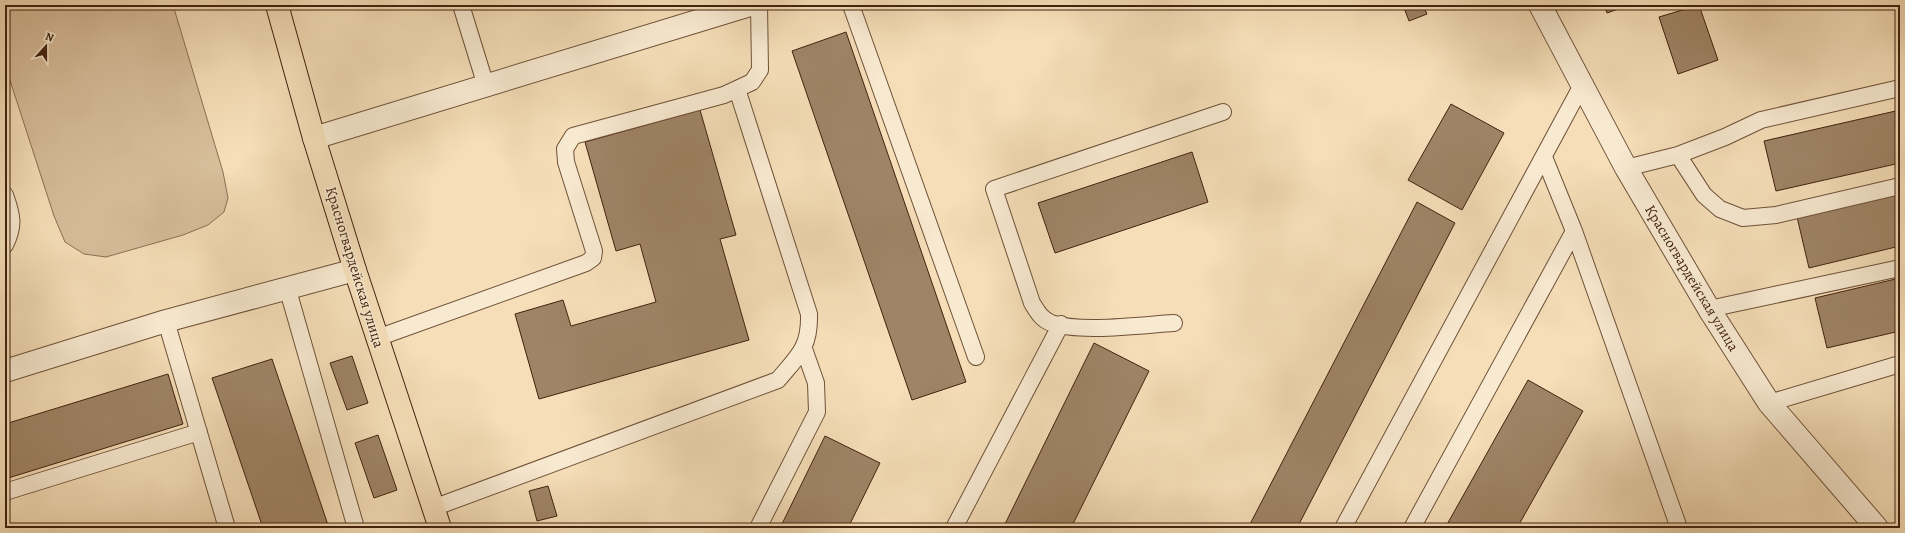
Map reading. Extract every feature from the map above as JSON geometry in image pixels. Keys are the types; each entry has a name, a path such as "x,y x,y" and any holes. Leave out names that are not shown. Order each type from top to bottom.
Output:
{"main road":[{"name":"Красногвардейская улица","path":"277,5 314,138 355,270 436,518"}],"street":[{"path":"314,138 750,5"},
{"name":"Красногвардейская улица","path":"1540,5 1626,168 1709,309 1769,403 1878,528"},
{"path":"5,371 166,321 287,287 355,270"}],"lane":[{"path":"460,5 486,86"},
{"path":"377,338 586,263 593,258 594,252 566,162 565,148 573,136 737,90 752,82 760,70 759,5"},
{"path":"851,5 976,357"},
{"path":"1343,528 1582,85"},
{"path":"1626,168 1678,155 1725,137 1761,120 1900,88"},
{"path":"436,518 778,380 804,349 810,332 809,314 737,90"},
{"path":"1174,324 1083,328 1050,323 1041,317 1032,303 994,189 1224,112"},
{"path":"1678,155 1704,195 1720,209 1743,218 1776,215 1900,186"},
{"path":"1544,157 1574,231 1679,528"},
{"path":"5,195 12,215 11,230 5,245"},
{"path":"1412,528 1574,231"},
{"path":"1709,309 1900,268"},
{"path":"287,287 356,528"},
{"path":"166,321 226,528"},
{"path":"954,528 1061,324"},
{"path":"758,528 817,412 816,383 804,349"},
{"path":"1769,403 1900,364"},
{"path":"5,492 198,432"}],"path":[{"path":"5,524 23,528"}],"shaded area":[{"path":"5,5 173,5 223,172 228,198 224,212 208,225 183,235 106,257 84,254 65,242 54,216 5,65"}],"building":[{"path":"1403,5 1423,5 1427,14 1409,21"},
{"path":"1604,5 1629,5 1607,13"},
{"path":"1699,5 1718,60 1678,74 1659,17"},
{"path":"846,32 966,382 912,400 792,51"},
{"path":"1451,104 1504,133 1462,210 1408,180"},
{"path":"700,110 736,235 720,239 749,340 539,399 515,314 563,300 571,326 656,302 640,244 616,251 585,142"},
{"path":"1900,110 1900,163 1776,191 1764,141"},
{"path":"1192,152 1208,202 1055,253 1038,203"},
{"path":"1900,193 1900,246 1809,268 1797,217"},
{"path":"1417,202 1455,223 1297,528 1248,528"},
{"path":"1900,278 1900,331 1827,348 1815,298"},
{"path":"1094,343 1149,371 1071,528 1003,528"},
{"path":"352,356 368,403 347,410 330,363"},
{"path":"272,359 329,528 263,528 212,378"},
{"path":"168,374 183,424 5,479 5,424"},
{"path":"1528,380 1583,411 1517,528 1445,528"},
{"path":"378,435 397,490 374,498 355,443"},
{"path":"825,436 880,463 848,528 780,528"},
{"path":"548,486 557,516 537,521 529,491"}]}
